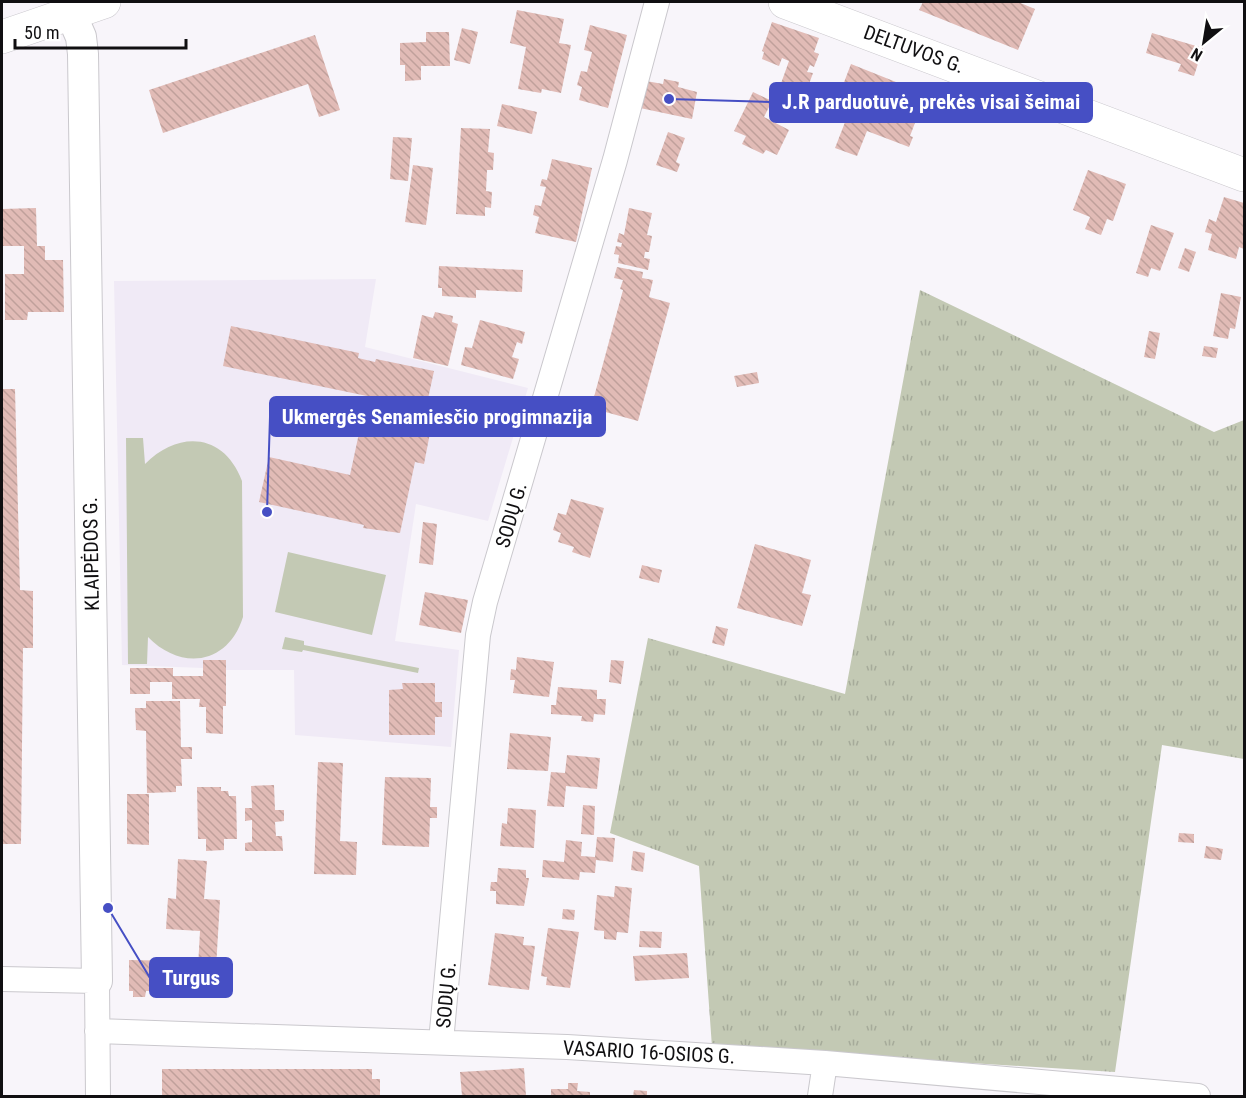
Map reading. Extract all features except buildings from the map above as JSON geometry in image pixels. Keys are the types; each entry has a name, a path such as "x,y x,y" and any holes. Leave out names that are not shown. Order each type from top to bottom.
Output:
{"main road":[{"path":"2,37 104,2"},
{"name":"DELTUVOS G.","path":"785,2 1245,175"}],"street":[{"name":"SODŲ G.","path":"441,1042 478,635 485,602 615,160 657,2"},
{"name":"KLAIPĖDOS G.","path":"71,14 81,37 83,54 98,1096"},
{"path":"2,980 97,981"},
{"name":"VASARIO 16-OSIOS G.","path":"98,1031 441,1042 825,1063 1198,1096"},
{"path":"820,1096 825,1063"}],"shaded area":[{"path":"376,279 365,347 528,388 488,521 416,504 395,641 459,650 451,747 295,735 294,670 226,670 226,660 203,660 203,668 122,665 114,281"}],"green space":[{"path":"920,290 1214,432 1244,420 1244,759 1162,745 1115,1072 712,1047 699,866 610,833 648,638 845,694"},
{"path":"126,438 143,438 145,464 158,453 186,442 200,442 212,446 224,453 234,465 242,481 243,617 236,633 226,645 202,658 175,655 161,648 148,637 147,664 128,664"},
{"path":"288,552 386,575 372,635 275,612"},
{"path":"285,637 304,641 304,645 419,668 418,673 303,650 302,652 282,649"}],"place":[{"name":"J.R parduotuvė, prekės visai šeimai","path":"669,99"},
{"name":"Ukmergės Senamiesčio progimnazija","path":"267,512"},
{"name":"Turgus","path":"108,908"}]}
